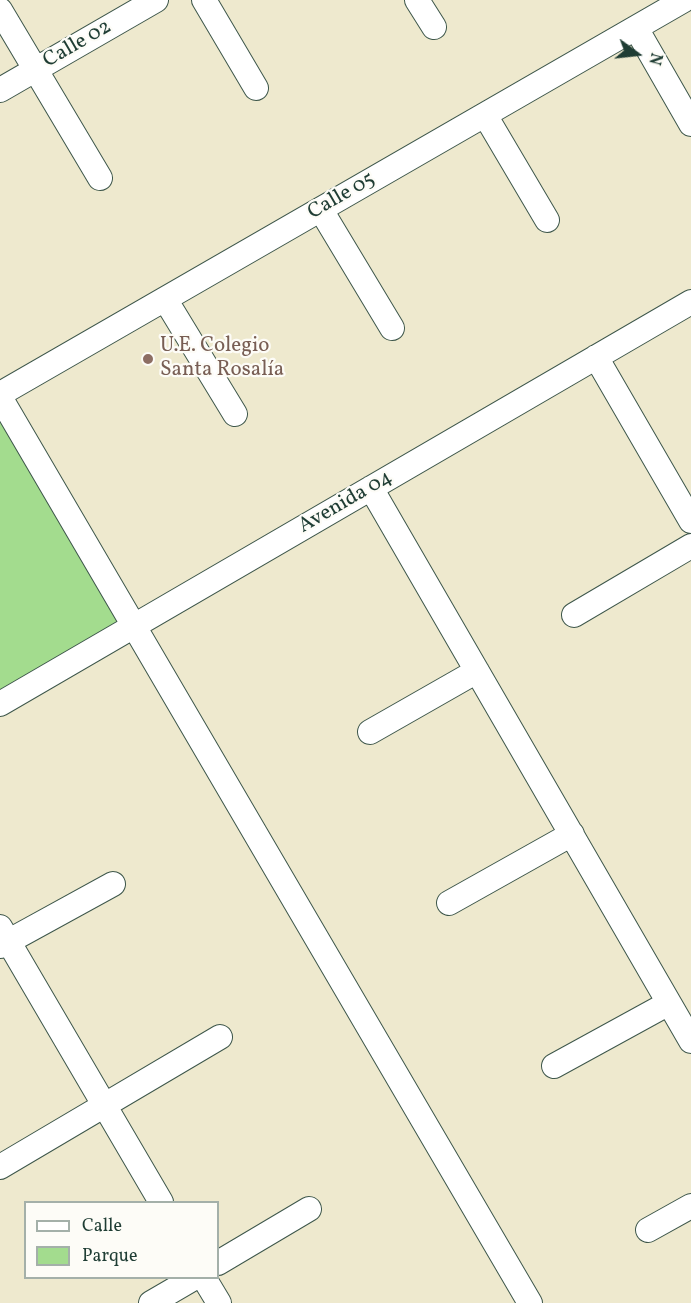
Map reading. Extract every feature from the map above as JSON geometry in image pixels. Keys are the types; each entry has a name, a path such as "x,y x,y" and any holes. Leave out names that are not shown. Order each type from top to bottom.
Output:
{"street":[{"name":"Calle 02","path":"0,90 156,0"},
{"path":"204,0 256,88"},
{"path":"417,0 434,27"},
{"name":"Calle 05","path":"0,395 684,0"},
{"path":"0,10 100,178"},
{"path":"636,28 691,124"},
{"path":"485,115 547,220"},
{"path":"321,210 392,328"},
{"path":"165,299 235,414"},
{"name":"Avenida 04","path":"0,704 691,302"},
{"path":"596,357 691,521"},
{"path":"0,395 530,1303"},
{"path":"371,488 691,1041"},
{"path":"574,615 691,546"},
{"path":"370,732 477,671"},
{"path":"450,903 572,834"},
{"path":"113,884 3,938 160,1201"},
{"path":"554,1066 669,1003"},
{"path":"0,1167 220,1037"},
{"path":"648,1230 691,1206"},
{"path":"219,1262 309,1209"},
{"path":"151,1303 192,1279"},
{"path":"205,1279 219,1303"}],"green space":[{"path":"0,397 134,626 0,704"}],"place":[{"name":"U.E. Colegio Santa Rosalía","path":"148,359"}]}
